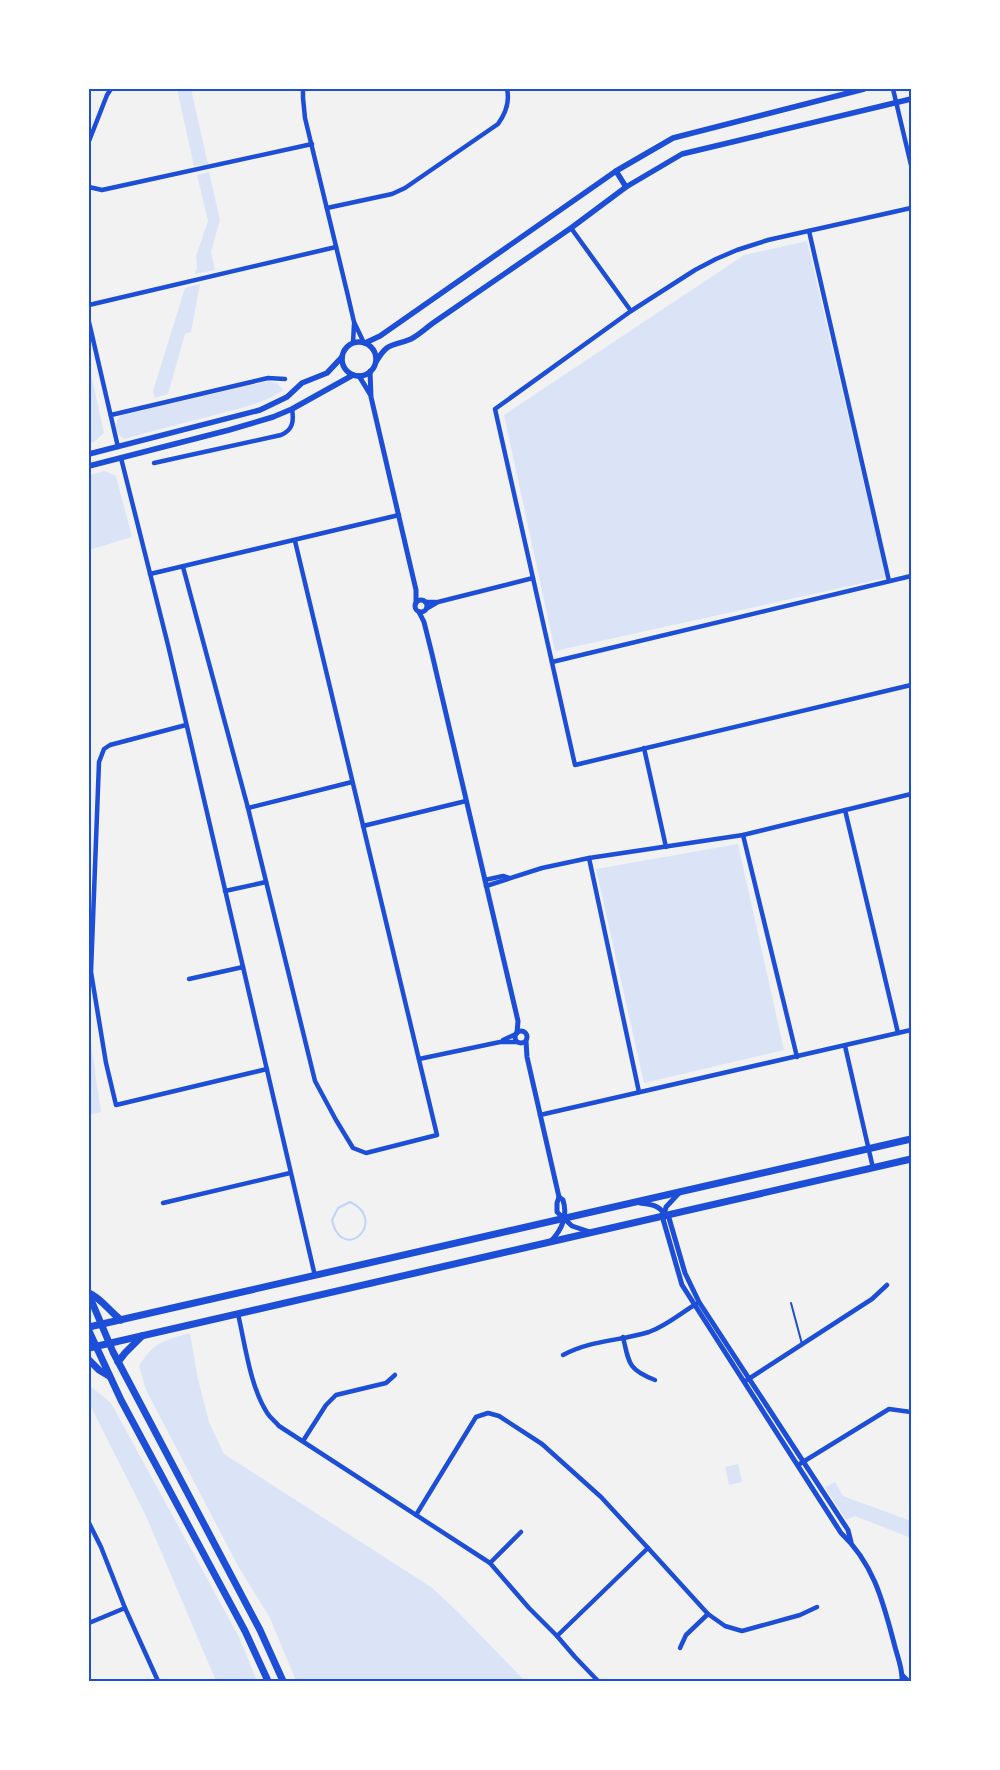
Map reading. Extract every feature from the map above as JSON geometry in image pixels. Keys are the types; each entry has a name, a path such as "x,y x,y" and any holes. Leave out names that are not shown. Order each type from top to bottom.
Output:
{"main road":[{"path":"89,454 260,410 287,397 302,383 327,373 353,343 365,343 380,336 616,171 673,138 864,89"},
{"path":"89,466 273,417 356,375 370,372 385,348 417,335 433,322 571,228 626,187 682,154 911,99"},
{"path":"616,171 626,187"},
{"path":"365,343 374,350 376,362"},
{"path":"342,357 345,368 356,375"},
{"path":"89,1327 911,1139"},
{"path":"92,1347 911,1159"},
{"path":"89,1294 99,1297 110,1311 121,1320"},
{"path":"89,1294 118,1362 260,1630 283,1681"},
{"path":"89,1331 92,1347 245,1631 268,1681"},
{"path":"118,1362 142,1336"},
{"path":"89,1360 99,1370 109,1376"}],"street":[{"path":"89,141 111,89"},
{"path":"303,89 304,110 354,322 365,343"},
{"path":"327,208 392,194 405,188 498,124 507,108 507,89"},
{"path":"893,89 911,165"},
{"path":"89,187 102,190 312,144"},
{"path":"911,208 809,231 737,250 695,270 631,311 495,409 575,765 911,685"},
{"path":"571,228 631,311"},
{"path":"809,231 889,581"},
{"path":"89,305 336,246"},
{"path":"89,322 118,447"},
{"path":"353,343 354,322"},
{"path":"370,372 371,397 416,590 415,608 424,622 518,1021 518,1042 527,1057"},
{"path":"356,375 371,397"},
{"path":"111,415 268,378 285,379"},
{"path":"154,463 281,435 286,433 292,425 294,420 292,409"},
{"path":"120,458 150,574 315,1276"},
{"path":"150,574 399,515"},
{"path":"183,567 248,808 315,1081 353,1148 366,1153 437,1135 294,541"},
{"path":"552,662 911,576"},
{"path":"419,612 438,602 533,578"},
{"path":"416,590 424,601 426,609 424,622"},
{"path":"416,603 424,601 438,602"},
{"path":"186,726 110,745 104,749 99,762 91,972 106,1063 116,1105 267,1069"},
{"path":"644,748 666,846"},
{"path":"248,808 352,782"},
{"path":"486,886 504,882 509,878 542,868 589,858 743,835 911,794"},
{"path":"363,826 466,801"},
{"path":"844,810 898,1033"},
{"path":"743,835 797,1057"},
{"path":"589,858 639,1092"},
{"path":"485,880 503,876 509,878"},
{"path":"225,891 266,882"},
{"path":"189,979 243,967"},
{"path":"518,1021 527,1035 527,1057 559,1197 557,1212 572,1226 590,1232"},
{"path":"540,1115 911,1030"},
{"path":"500,1042 525,1032"},
{"path":"419,1059 500,1042 518,1042 522,1044 526,1041"},
{"path":"845,1046 873,1168"},
{"path":"163,1203 290,1172"},
{"path":"664,1215 666,1207 680,1192"},
{"path":"549,1242 561,1229 566,1214 563,1200 559,1197"},
{"path":"635,1202 659,1208 672,1222 685,1273 697,1303 743,1382 848,1530 851,1543 878,1588 902,1681"},
{"path":"743,1382 872,1299 887,1285"},
{"path":"563,1355 578,1347 649,1332 697,1303"},
{"path":"697,1303 750,1378 801,1463"},
{"path":"238,1314 260,1399 267,1413 279,1426 490,1563 529,1608 598,1681"},
{"path":"623,1337 633,1369 655,1380"},
{"path":"303,1441 326,1405 336,1395 386,1383 395,1375"},
{"path":"801,1463 889,1409 910,1413"},
{"path":"416,1515 476,1417 488,1413 499,1416 542,1444 601,1497 708,1614 725,1626 742,1630 800,1615 817,1607"},
{"path":"89,1523 158,1681"},
{"path":"490,1563 521,1532"},
{"path":"557,1636 648,1548"},
{"path":"89,1624 125,1608"},
{"path":"680,1648 686,1635 708,1614"},
{"path":"902,1675 908,1681"}],"lane":[{"path":"791,1303 802,1344"}],"shaded area":[{"path":"177,89 191,89 208,164 194,166"},
{"path":"209,172 220,220 211,252 215,270 195,274 197,267 196,256 208,221 197,175"},
{"path":"807,241 886,578 555,651 504,415 744,255"},
{"path":"200,284 191,332 185,334 168,394 155,398 153,391 185,288"},
{"path":"89,364 104,433 94,442 89,443"},
{"path":"268,381 277,383 283,390 258,403 239,409 124,439 118,434 116,425 118,418 123,415"},
{"path":"105,471 116,476 132,537 89,550 89,475"},
{"path":"738,844 784,1050 644,1083 596,869"},
{"path":"89,1030 101,1112 89,1115"},
{"path":"190,1333 198,1379 209,1422 224,1454 431,1587 525,1681 296,1681 270,1618 238,1566 146,1390 139,1366 150,1351 160,1343"},
{"path":"89,1385 111,1403 239,1637 257,1681 216,1681 146,1516 89,1403"},
{"path":"738,1464 742,1482 729,1485 725,1467"},
{"path":"835,1482 843,1496 911,1521 911,1538 855,1516 846,1520 825,1487"}],"waterway":[{"path":"350,1202 360,1209 365,1217 365,1225 362,1232 350,1240 343,1238 336,1231 332,1220 338,1208 350,1202"}]}
